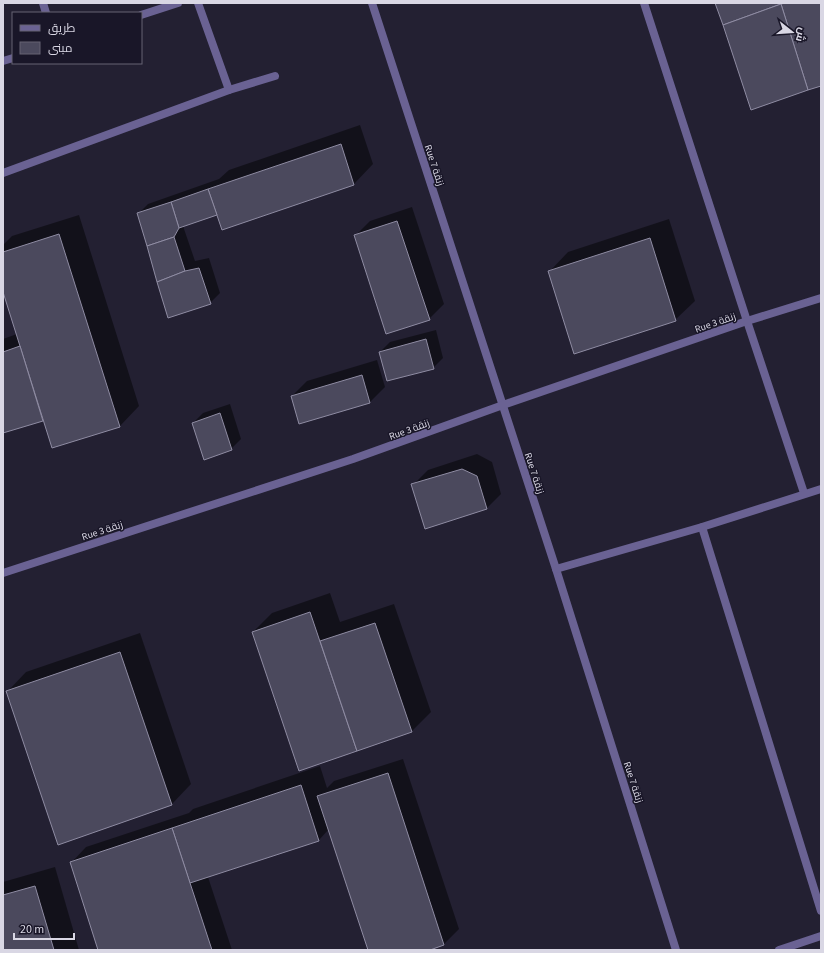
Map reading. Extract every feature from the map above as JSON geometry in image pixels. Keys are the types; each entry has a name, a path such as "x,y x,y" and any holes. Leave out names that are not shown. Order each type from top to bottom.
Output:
{"street":[{"path":"142,15 178,3"},
{"path":"198,3 230,90"},
{"name":"Rue 7 زنقة","path":"372,3 556,569 676,950"},
{"path":"644,3 804,493"},
{"path":"3,173 230,90 275,76"},
{"name":"Rue 3 زنقة","path":"3,573 354,459 747,321 821,298"},
{"path":"556,569 702,527 821,488"},
{"path":"702,527 821,912"},
{"path":"779,950 821,936"}],"building":[{"path":"715,3 781,3 781,4 723,25"},
{"path":"821,3 821,86 808,90 781,4"},
{"path":"781,4 808,90 751,110 723,25"},
{"path":"341,144 354,185 222,230 208,189"},
{"path":"208,189 217,215 179,228 171,202"},
{"path":"171,202 179,228 174,237 147,246 137,213"},
{"path":"397,221 430,320 386,334 354,235"},
{"path":"59,234 120,427 52,448 3,292 3,252"},
{"path":"174,237 185,271 157,282 147,246"},
{"path":"650,238 676,321 574,354 548,271"},
{"path":"199,268 211,304 168,318 157,282 185,271"},
{"path":"426,339 434,369 387,381 379,352"},
{"path":"20,346 43,421 3,433 3,352"},
{"path":"362,375 370,403 299,424 291,396"},
{"path":"220,413 232,450 204,460 192,423"},
{"path":"462,469 477,476 487,509 425,529 411,484"},
{"path":"310,612 357,751 299,771 252,632"},
{"path":"375,623 412,732 357,751 320,641"},
{"path":"120,652 172,805 58,845 6,691"},
{"path":"388,773 444,945 430,950 368,950 317,796"},
{"path":"301,785 319,841 190,883 172,828"},
{"path":"172,828 212,950 98,950 70,862"},
{"path":"35,886 54,950 3,950 3,895"}]}
